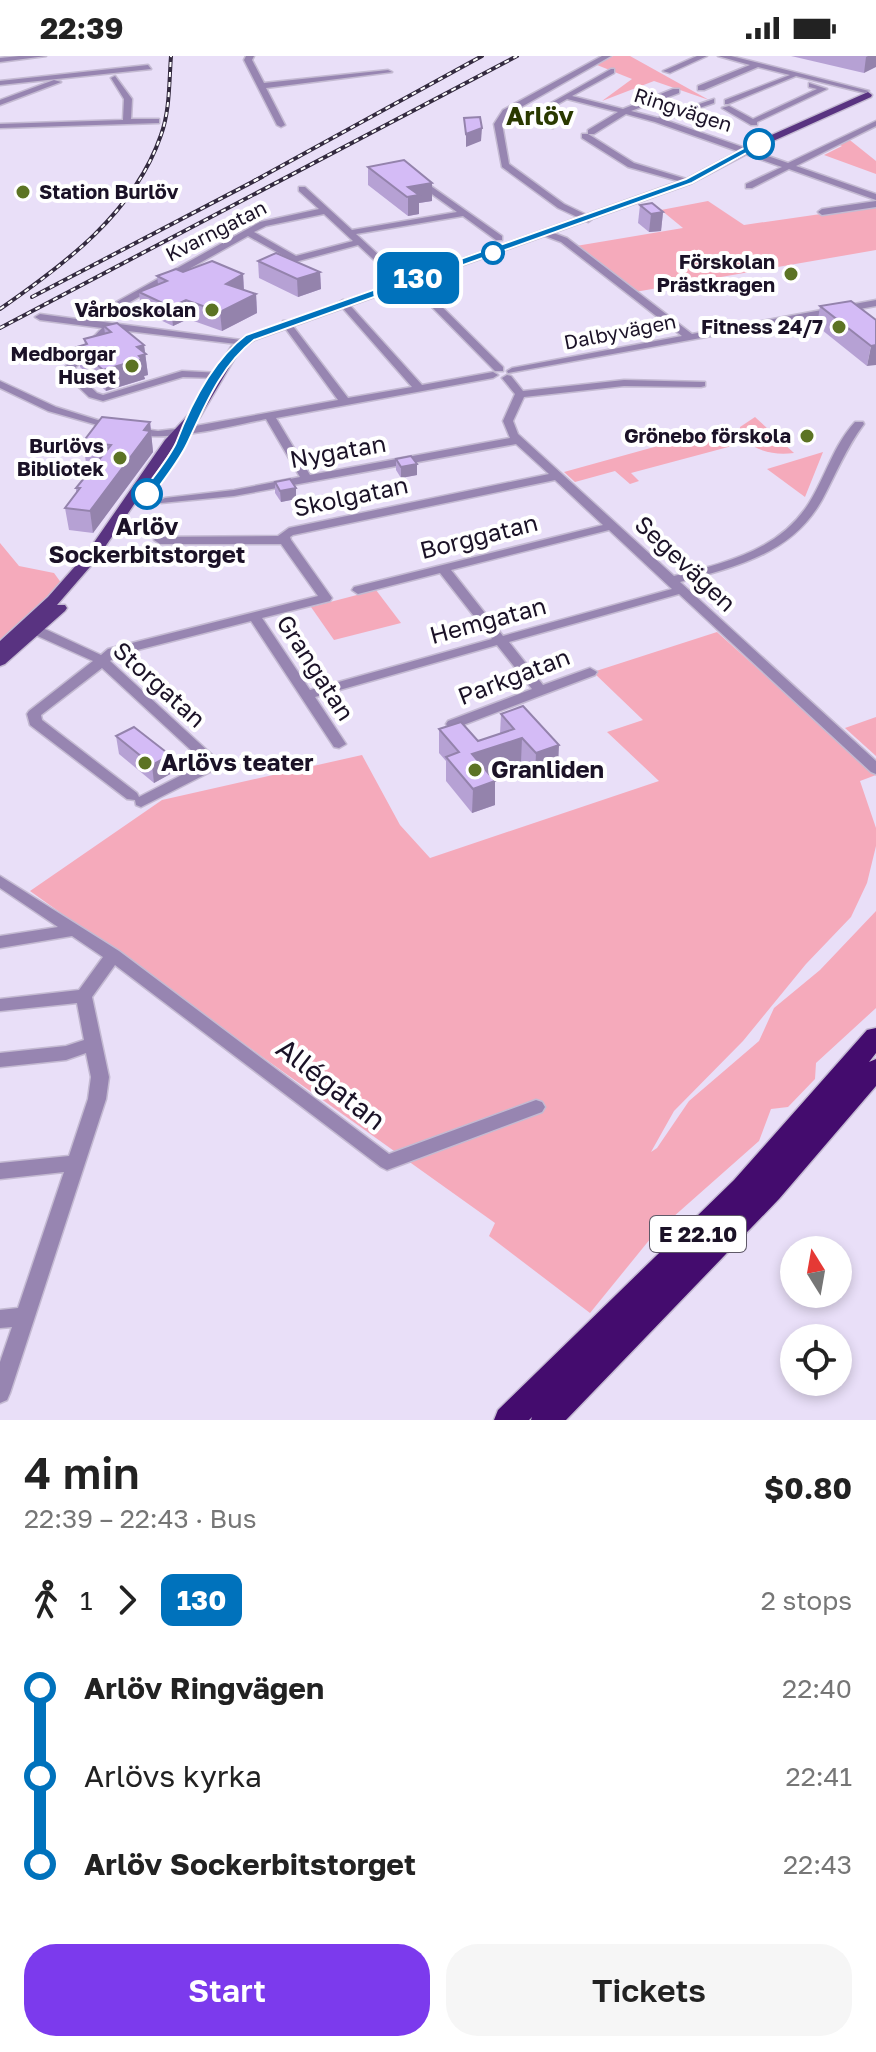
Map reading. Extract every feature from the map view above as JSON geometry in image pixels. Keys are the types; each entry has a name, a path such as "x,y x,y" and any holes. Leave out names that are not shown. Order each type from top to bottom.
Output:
{"highway":[{"name":"E 22.10","path":"509,1420 743,1188 876,1037"},
{"name":"E 22.10","path":"546,1420 770,1191 876,1069"}],"main road":[{"path":"0,661 96,566 182,443 184,431 241,343 286,323 548,234 689,181 871,93"},
{"path":"0,649 32,628"}],"street":[{"path":"0,60 42,56"},
{"path":"250,56 248,60 281,125"},
{"path":"588,219 561,206 505,165 498,124 506,112 607,56"},
{"path":"667,71 703,56"},
{"path":"722,56 791,76 823,89 755,122 727,105 791,76 871,93"},
{"path":"701,88 756,65"},
{"path":"0,84 57,83 55,78 148,67"},
{"path":"550,126 525,120 611,71"},
{"path":"261,86 388,72"},
{"path":"115,78 128,99 127,122"},
{"path":"0,103 36,84"},
{"path":"676,91 627,110 588,134 631,165 689,181"},
{"name":"Ringvägen","path":"567,97 658,120 876,197"},
{"path":"658,120 711,101"},
{"path":"0,126 156,121"},
{"path":"749,186 876,123"},
{"path":"414,176 461,214 499,238"},
{"path":"302,189 404,283 424,294 520,394"},
{"path":"822,212 876,204"},
{"name":"Kvarngatan","path":"87,322 247,232 275,219 324,211"},
{"path":"349,233 461,214"},
{"path":"247,232 295,259 359,242"},
{"path":"548,234 564,240 689,337"},
{"path":"343,303 418,387"},
{"name":"Dalbyvägen","path":"0,384 52,409 158,434 876,303"},
{"path":"40,317 241,343"},
{"path":"286,323 344,400"},
{"path":"109,326 69,368 69,372 93,395 103,398 182,374 218,375"},
{"path":"520,394 624,383 701,384"},
{"path":"518,440 510,431 508,421 520,394"},
{"path":"268,414 307,480"},
{"name":"Hemgatan","path":"306,695 639,602 747,560 781,543 813,506 846,438 859,424"},
{"name":"Segevägen","path":"518,440 876,769"},
{"name":"Nygatan","path":"165,501 307,480 518,440"},
{"name":"Skolgatan","path":"160,540 285,540 284,536 289,532 556,476"},
{"name":"Borggatan","path":"358,590 612,526"},
{"path":"100,659 113,652 326,598 285,540"},
{"path":"443,569 540,690"},
{"name":"Grangatan","path":"254,616 339,744"},
{"name":"Storgatan","path":"32,628 100,659 215,764 136,799 32,719 34,714 100,659"},
{"name":"Parkgatan","path":"453,724 521,701 540,690 590,672"},
{"name":"Allégatan","path":"0,881 113,955 387,1162 536,1107"},
{"path":"0,942 77,930"},
{"path":"0,1393 97,1099 100,1077 84,996 113,955"},
{"path":"0,1005 84,996"},
{"path":"0,1060 66,1053 93,1044"},
{"path":"0,1171 77,1163"},
{"path":"0,1319 27,1316"}],"shaded area":[{"path":"613,56 630,56 709,100 654,81 602,101 632,79 597,65"},
{"path":"846,137 876,161 876,174 824,155 842,146 834,143"},
{"path":"708,201 744,225 876,206 876,250 635,292 576,246 683,228 661,210"},
{"path":"755,417 794,453 764,451 739,436 740,427"},
{"path":"712,431 732,446 631,473 639,481 630,484 615,471 575,482 564,472"},
{"path":"823,452 805,497 767,469"},
{"path":"0,543 19,566 54,573 62,584 0,645"},
{"path":"376,590 401,623 334,640 311,607"},
{"path":"717,632 876,775 860,781 876,828 876,846 867,883 851,917 806,964 743,1041 674,1111 651,1152 657,1148 689,1101 759,1041 774,1008 820,970 876,911 876,1008 816,1063 815,1079 788,1107 771,1109 759,1141 655,1233 590,1313 489,1236 495,1223 30,891 162,800 362,755 400,825 430,858 659,781 607,732 643,720 593,672"},
{"path":"876,717 876,756 845,728"}],"building":[{"path":"480,117 482,128 466,134 464,118"},
{"path":"404,160 432,183 408,187 419,195 407,197 368,167"},
{"path":"652,203 663,212 651,214 640,205"},
{"path":"276,253 320,272 297,279 258,261"},
{"path":"212,261 243,274 226,284 256,294 220,312 186,300 171,307 139,292 167,281 157,276 176,269 183,272"},
{"path":"851,301 876,320 876,345 871,346 820,306"},
{"path":"117,323 144,345 137,347 146,354 139,356 142,359 103,370 77,347 87,344 84,339 111,332 104,326"},
{"path":"102,417 150,422 144,430 150,431 90,511 65,508 80,488 76,488 111,445 83,442"},
{"path":"411,456 417,464 401,467 396,459"},
{"path":"290,479 296,488 280,491 275,482"},
{"path":"523,706 559,745 536,753 522,738 472,754 495,781 473,789 446,757 459,752 439,729 461,722 478,741 514,729 501,714"},
{"path":"134,727 170,755 152,765 116,736"}],"railway":[{"path":"0,309 72,255 134,189 149,163 164,125 171,56"},
{"path":"254,181 482,56"},
{"path":"0,328 517,56"},
{"path":"32,297 262,177"}],"bus line":[{"name":"130","path":"147,494 182,443 184,431 241,343 274,327 548,234 689,181 759,144"}],"place":[{"name":"Station Burlöv","path":"23,192"},
{"name":"Förskolan Prästkragen","path":"791,274"},
{"name":"Vårboskolan","path":"212,310"},
{"name":"Fitness 24/7","path":"839,327"},
{"name":"Medborgar Huset","path":"132,366"},
{"name":"Grönebo förskola","path":"807,436"},
{"name":"Burlövs Bibliotek","path":"120,458"},
{"name":"Arlöv Sockerbitstorget","path":"147,494"},
{"name":"Arlövs teater","path":"145,763"},
{"name":"Granliden","path":"475,770"}],"district":[{"name":"Arlöv","path":"540,116"}]}
